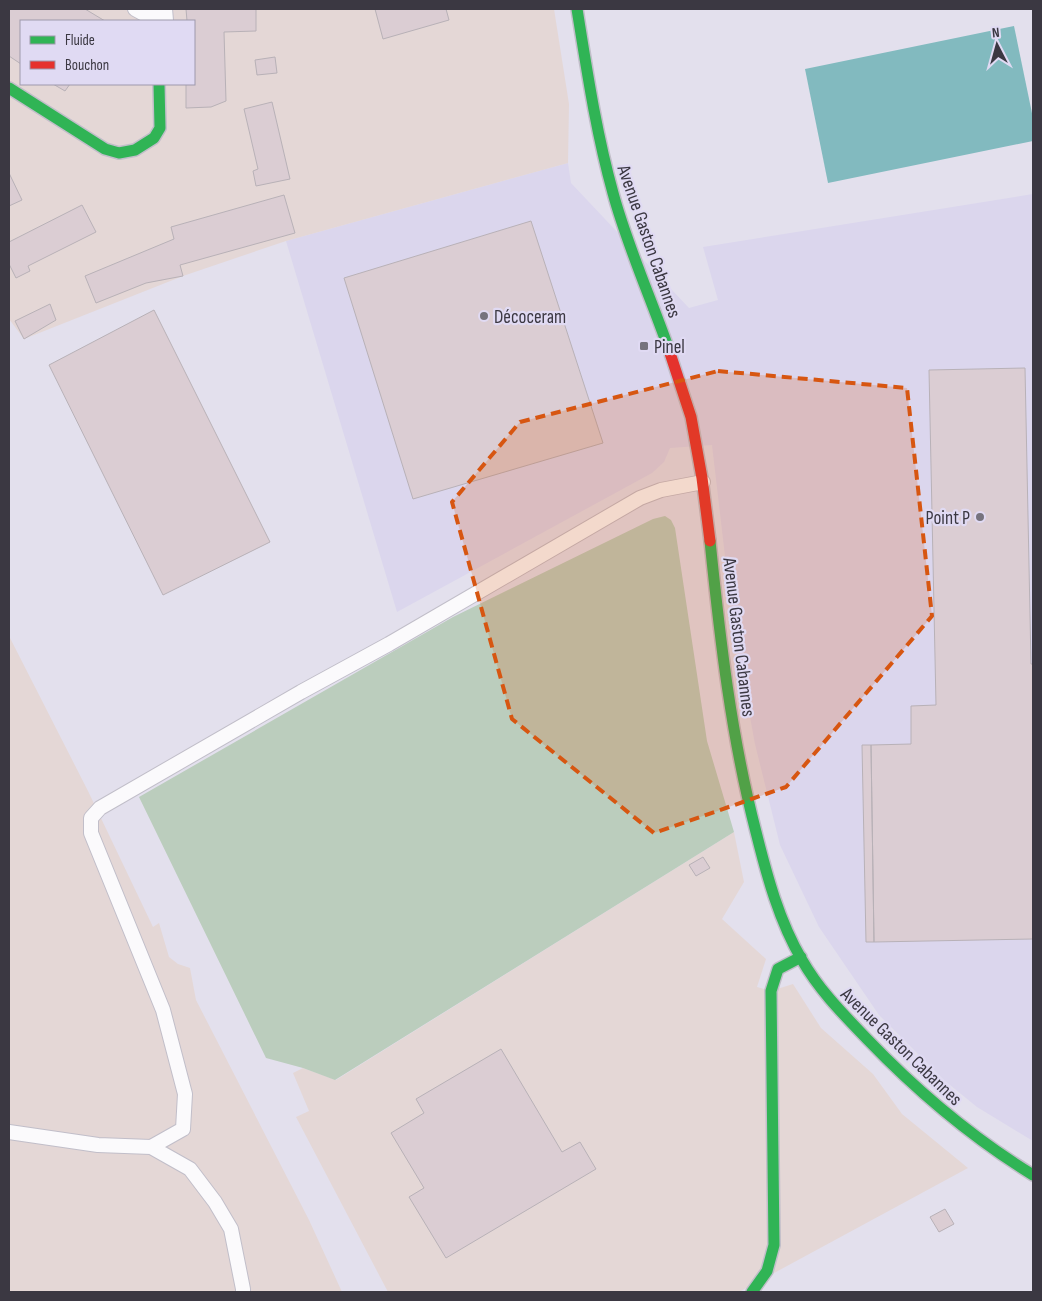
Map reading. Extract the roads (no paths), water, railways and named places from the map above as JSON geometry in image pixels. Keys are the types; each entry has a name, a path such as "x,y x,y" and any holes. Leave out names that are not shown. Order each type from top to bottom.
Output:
{"main road":[{"name":"Avenue Gaston Cabannes","path":"577,9 603,163 621,220 670,351 690,413 703,482 723,663 740,768 775,901 801,958 824,995 889,1062 935,1105 1008,1161 1033,1174"},
{"path":"9,88 105,149 118,153 135,150 154,138 160,128 159,85"},
{"path":"752,1292 767,1271 774,1245 771,991 778,969 801,958"}],"lane":[{"path":"135,9 156,20"},
{"path":"151,1147 183,1129 184,1094 163,1010 91,833 91,818 100,808 117,798 301,692 389,644 640,498 661,490 703,482"},
{"path":"9,1132 98,1145 151,1147 190,1169 231,1229 244,1288 243,1292"}],"water":[{"path":"1014,26 1033,118 1033,141 828,183 805,69"}],"place":[{"name":"Décoceram","path":"484,316"},
{"name":"Pinel","path":"644,346"},
{"name":"Point P","path":"980,517"}]}
